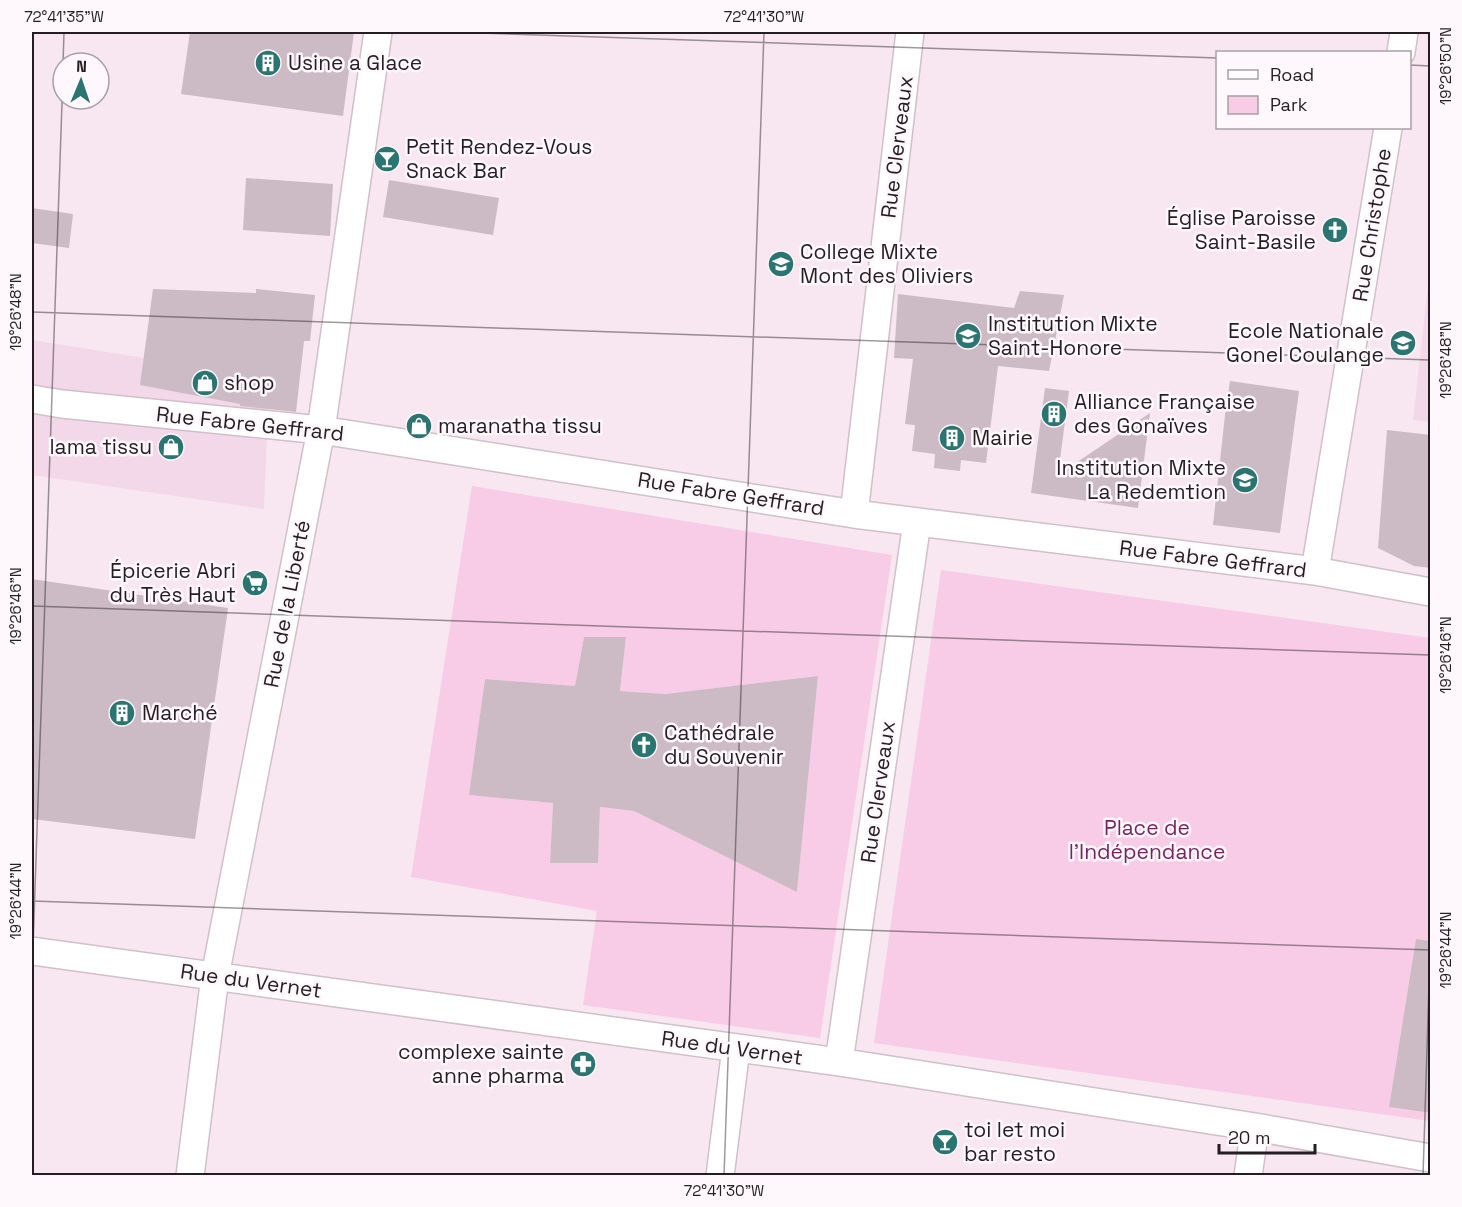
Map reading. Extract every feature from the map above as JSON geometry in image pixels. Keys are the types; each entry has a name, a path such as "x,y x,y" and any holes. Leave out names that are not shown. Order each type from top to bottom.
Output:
{"street":[{"name":"Rue de la Liberté","path":"190,1176 215,976 321,430 378,32"},
{"name":"Rue Clerveaux","path":"854,514 910,32"},
{"path":"1401,51 1404,32"},
{"name":"Rue Christophe","path":"1315,571 1388,129"},
{"name":"Rue Fabre Geffrard","path":"32,399 321,430 854,514 1315,571 1431,592"},
{"name":"Rue Clerveaux","path":"839,1062 917,522"},
{"name":"Rue du Vernet","path":"32,951 839,1062 1255,1127 1431,1158"},
{"path":"720,1176 736,1048"},
{"path":"1248,1176 1255,1127"}],"shaded area":[{"path":"1430,277 1430,422 1413,420"},
{"path":"32,340 269,378 264,509 32,475"}],"green space":[{"path":"472,486 892,555 820,1038 583,1005 597,911 411,877","holes":["584,637 626,637 620,691 665,694 818,676 797,891 634,811 600,807 598,863 550,863 553,803 470,795 485,679 575,686"]},
{"name":"Place de l'Indépendance","path":"941,570 1430,638 1430,941 1416,940 1389,1107 1430,1113 1430,1121 874,1043"}],"building":[{"name":"Usine a Glace","path":"190,32 354,32 343,116 181,94"},
{"path":"246,178 333,184 330,236 243,230"},
{"path":"389,180 499,198 493,235 383,217"},
{"path":"32,208 73,214 69,248 32,243"},
{"path":"153,289 256,293 256,289 315,295 310,341 304,341 296,412 240,406 240,404 140,385"},
{"path":"1020,291 1064,295 1049,371 998,366 986,463 961,460 960,471 934,468 935,454 912,451 915,425 905,424 913,359 894,358 898,294 1014,308"},
{"name":"Institution Mixte La Redemtion","path":"1230,381 1299,391 1280,533 1213,525"},
{"name":"Alliance Française des Gonaïves","path":"1045,388 1069,391 1058,475 1150,413 1138,508 1031,493"},
{"path":"1387,430 1431,435 1431,568 1414,566 1378,548"},
{"name":"Marché","path":"32,579 228,608 195,839 32,819"},
{"name":"Cathédrale du Souvenir","path":"584,637 626,637 620,691 665,694 818,676 797,892 634,811 600,807 598,863 550,863 553,803 469,795 485,679 575,686"},
{"path":"1416,939 1431,941 1431,1113 1389,1107"}],"place":[{"name":"Usine a Glace","path":"268,63"},
{"name":"Petit Rendez-Vous Snack Bar","path":"387,159"},
{"name":"Église Paroisse Saint-Basile","path":"1335,230"},
{"name":"College Mixte Mont des Oliviers","path":"781,264"},
{"name":"Institution Mixte Saint-Honore","path":"968,336"},
{"name":"Ecole Nationale Gonel Coulange","path":"1403,343"},
{"name":"shop","path":"205,383"},
{"name":"Alliance Française des Gonaïves","path":"1054,414"},
{"name":"maranatha tissu","path":"419,426"},
{"name":"Mairie","path":"952,438"},
{"name":"lama tissu","path":"171,447"},
{"name":"Institution Mixte La Redemtion","path":"1245,480"},
{"name":"Épicerie Abri du Très Haut","path":"255,583"},
{"name":"Marché","path":"122,713"},
{"name":"Cathédrale du Souvenir","path":"644,745"},
{"name":"complexe sainte anne pharma","path":"583,1064"},
{"name":"toi let moi bar resto","path":"945,1142"}]}
